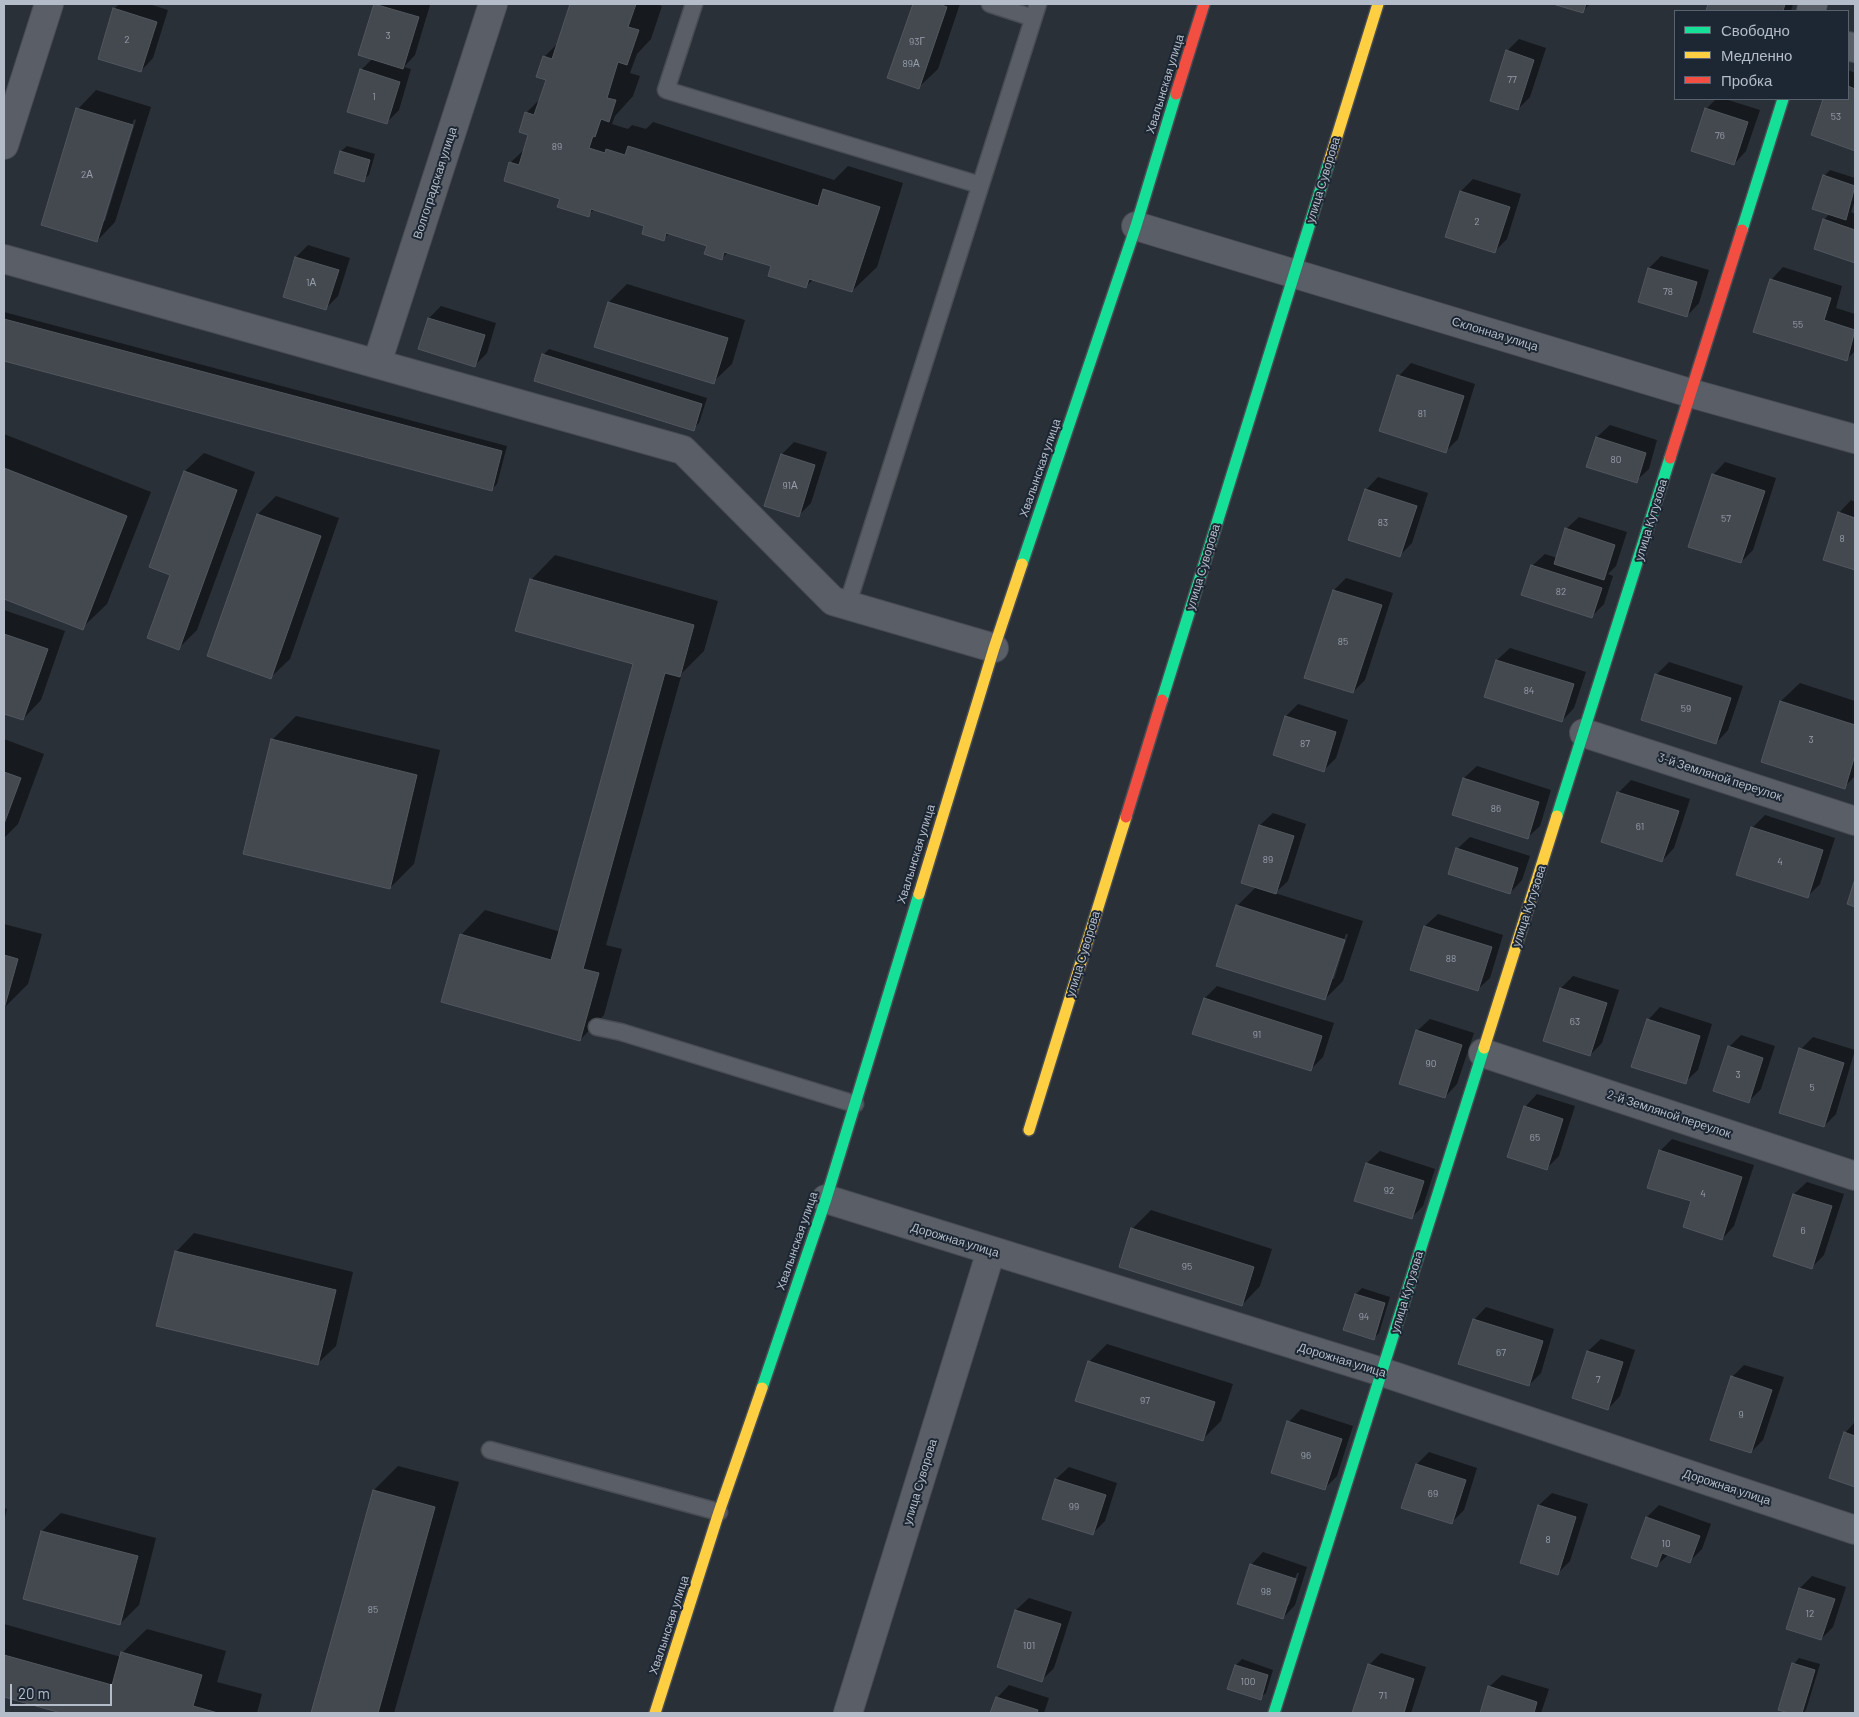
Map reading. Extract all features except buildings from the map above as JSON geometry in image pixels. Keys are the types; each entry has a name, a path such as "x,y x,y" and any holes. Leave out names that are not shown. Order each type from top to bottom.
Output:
{"street":[{"path":"4,145 49,4"},
{"name":"Волгоградская улица","path":"377,363 493,4"},
{"name":"Хвалынская улица","path":"655,1713 719,1512 826,1199 994,648 1136,226 1204,4"},
{"name":"улица Суворова","path":"1029,1130 1378,4"},
{"name":"улица Кутузова","path":"1274,1713 1783,100"},
{"name":"Склонная улица","path":"1136,226 1690,393 1855,439"},
{"path":"4,259 683,450 833,601 994,648"},
{"name":"3-й Земляной переулок","path":"1584,733 1855,821"},
{"name":"2-й Земляной переулок","path":"1483,1052 1855,1176"},
{"name":"Дорожная улица","path":"826,1199 1382,1372 1855,1530"},
{"name":"улица Суворова","path":"848,1713 991,1251"}],"lane":[{"path":"694,4 666,90 980,185"},
{"path":"848,606 1036,11 990,4"},
{"path":"596,1027 621,1032 855,1104"},
{"path":"490,1450 719,1512"}],"traffic: fast":[{"path":"1022,564 1136,226 1176,94"},
{"path":"1742,230 1783,100"},
{"path":"1162,700 1329,162"},
{"path":"1557,816 1670,458"},
{"path":"762,1388 826,1199 919,894"},
{"path":"1274,1713 1484,1048"}],"traffic: slow":[{"path":"1329,162 1378,4"},
{"path":"919,894 994,648 1022,564"},
{"path":"1484,1048 1557,816"},
{"path":"1029,1130 1126,817"},
{"path":"655,1713 719,1512 762,1388"}],"traffic: jam":[{"path":"1176,94 1204,4"},
{"path":"1670,458 1742,230"},
{"path":"1126,817 1162,700"}]}
